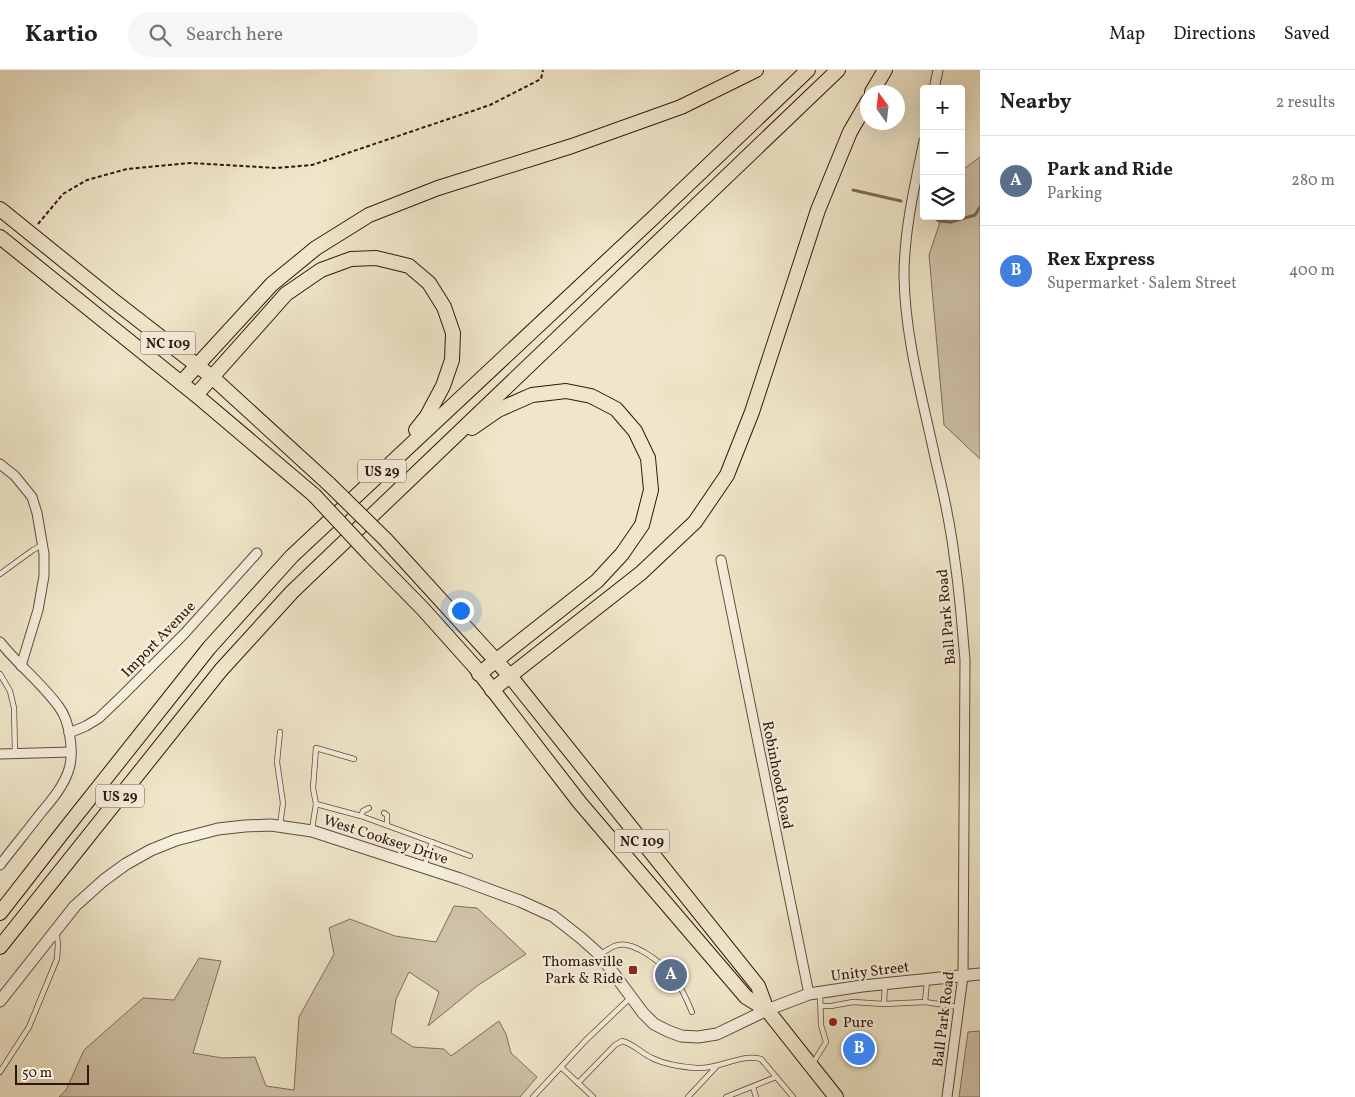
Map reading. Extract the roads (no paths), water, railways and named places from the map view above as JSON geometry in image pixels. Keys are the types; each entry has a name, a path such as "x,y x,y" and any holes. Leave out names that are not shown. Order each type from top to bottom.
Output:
{"main road":[{"path":"181,383 272,284 316,248 369,215 438,188 572,146 672,110 756,70"},
{"name":"US 29","path":"0,913 208,648 292,556 652,219 808,70"},
{"name":"US 29","path":"0,948 221,670 292,592 838,70"},
{"path":"876,85 885,70"},
{"path":"492,690 641,573 695,522 727,475 752,412 818,210 850,132 860,115"},
{"name":"NC 109","path":"0,209 212,377 329,484 386,540 510,676 758,986 767,1010 836,1097"},
{"name":"NC 109","path":"0,237 196,395 314,495 423,609 492,690 580,803 746,996 767,1010"},
{"path":"196,395 286,294 321,270 351,259 376,258 409,266 430,283 444,307 452,334 452,360 443,386 427,416 389,464"},
{"path":"433,456 498,410 532,395 566,392 591,396 616,409 635,431 648,458 651,490 642,524 622,554 597,581 479,674"}],"street":[{"path":"935,85 938,70"},
{"name":"Ball Park Road","path":"920,160 911,204 904,274 905,298 911,349 946,508 955,561 961,608 965,668 963,976 947,1097"},
{"path":"0,464 15,476 32,497 37,513 44,554 44,576 38,610 21,666"},
{"name":"Import Avenue","path":"69,733 86,726 98,718 123,696 184,634 257,553"},
{"name":"Robinhood Road","path":"721,560 814,993"},
{"path":"0,865 65,780 70,764 71,752 69,733 61,708 1,646"},
{"path":"0,754 71,752"},
{"name":"West Cooksey Drive","path":"0,1001 75,906 87,894 126,864 151,850 176,840 218,829 271,826 312,831 424,867 520,901 553,916 600,955 643,1013 654,1024 681,1036 698,1037 717,1034 767,1010"},
{"name":"Unity Street","path":"767,1010 814,993 980,974"}],"lane":[{"path":"0,574 42,545"},
{"path":"0,674 10,692 14,708 16,753"},
{"path":"280,732 278,762 283,803 280,827"},
{"path":"312,831 316,804 313,788 316,748 354,759"},
{"path":"316,804 361,816 470,856"},
{"path":"361,816 363,811 369,808"},
{"path":"384,813 387,815 387,825"},
{"path":"424,867 432,842"},
{"path":"0,1072 29,1027 57,959 58,943 56,930"},
{"path":"600,955 616,945 626,944 658,961 673,975 682,988 692,1012"},
{"path":"925,1002 927,980"},
{"path":"884,1004 885,984"},
{"path":"852,988 853,1002"},
{"path":"812,1067 826,1042 821,1025 821,1006 814,993"},
{"path":"533,1097 586,1040 631,997"},
{"path":"821,1006 853,1002 884,1004 925,1002 959,1007"},
{"path":"578,1083 622,1040 630,1043 653,1059 676,1066 716,1067 748,1057 761,1059 794,1097"},
{"path":"561,1067 592,1097"},
{"path":"688,1097 716,1067"},
{"path":"726,1097 776,1077"},
{"path":"753,1087 756,1097"}],"waterway":[{"path":"853,190 901,201"},
{"path":"965,218 975,215 980,207"},
{"path":"938,220 951,222 958,220"}],"place":[{"name":"Thomasville Park & Ride","path":"633,970"},
{"name":"Park and Ride","path":"671,975"},
{"name":"Pure","path":"833,1022"},
{"name":"Rex Express","path":"859,1049"}]}
